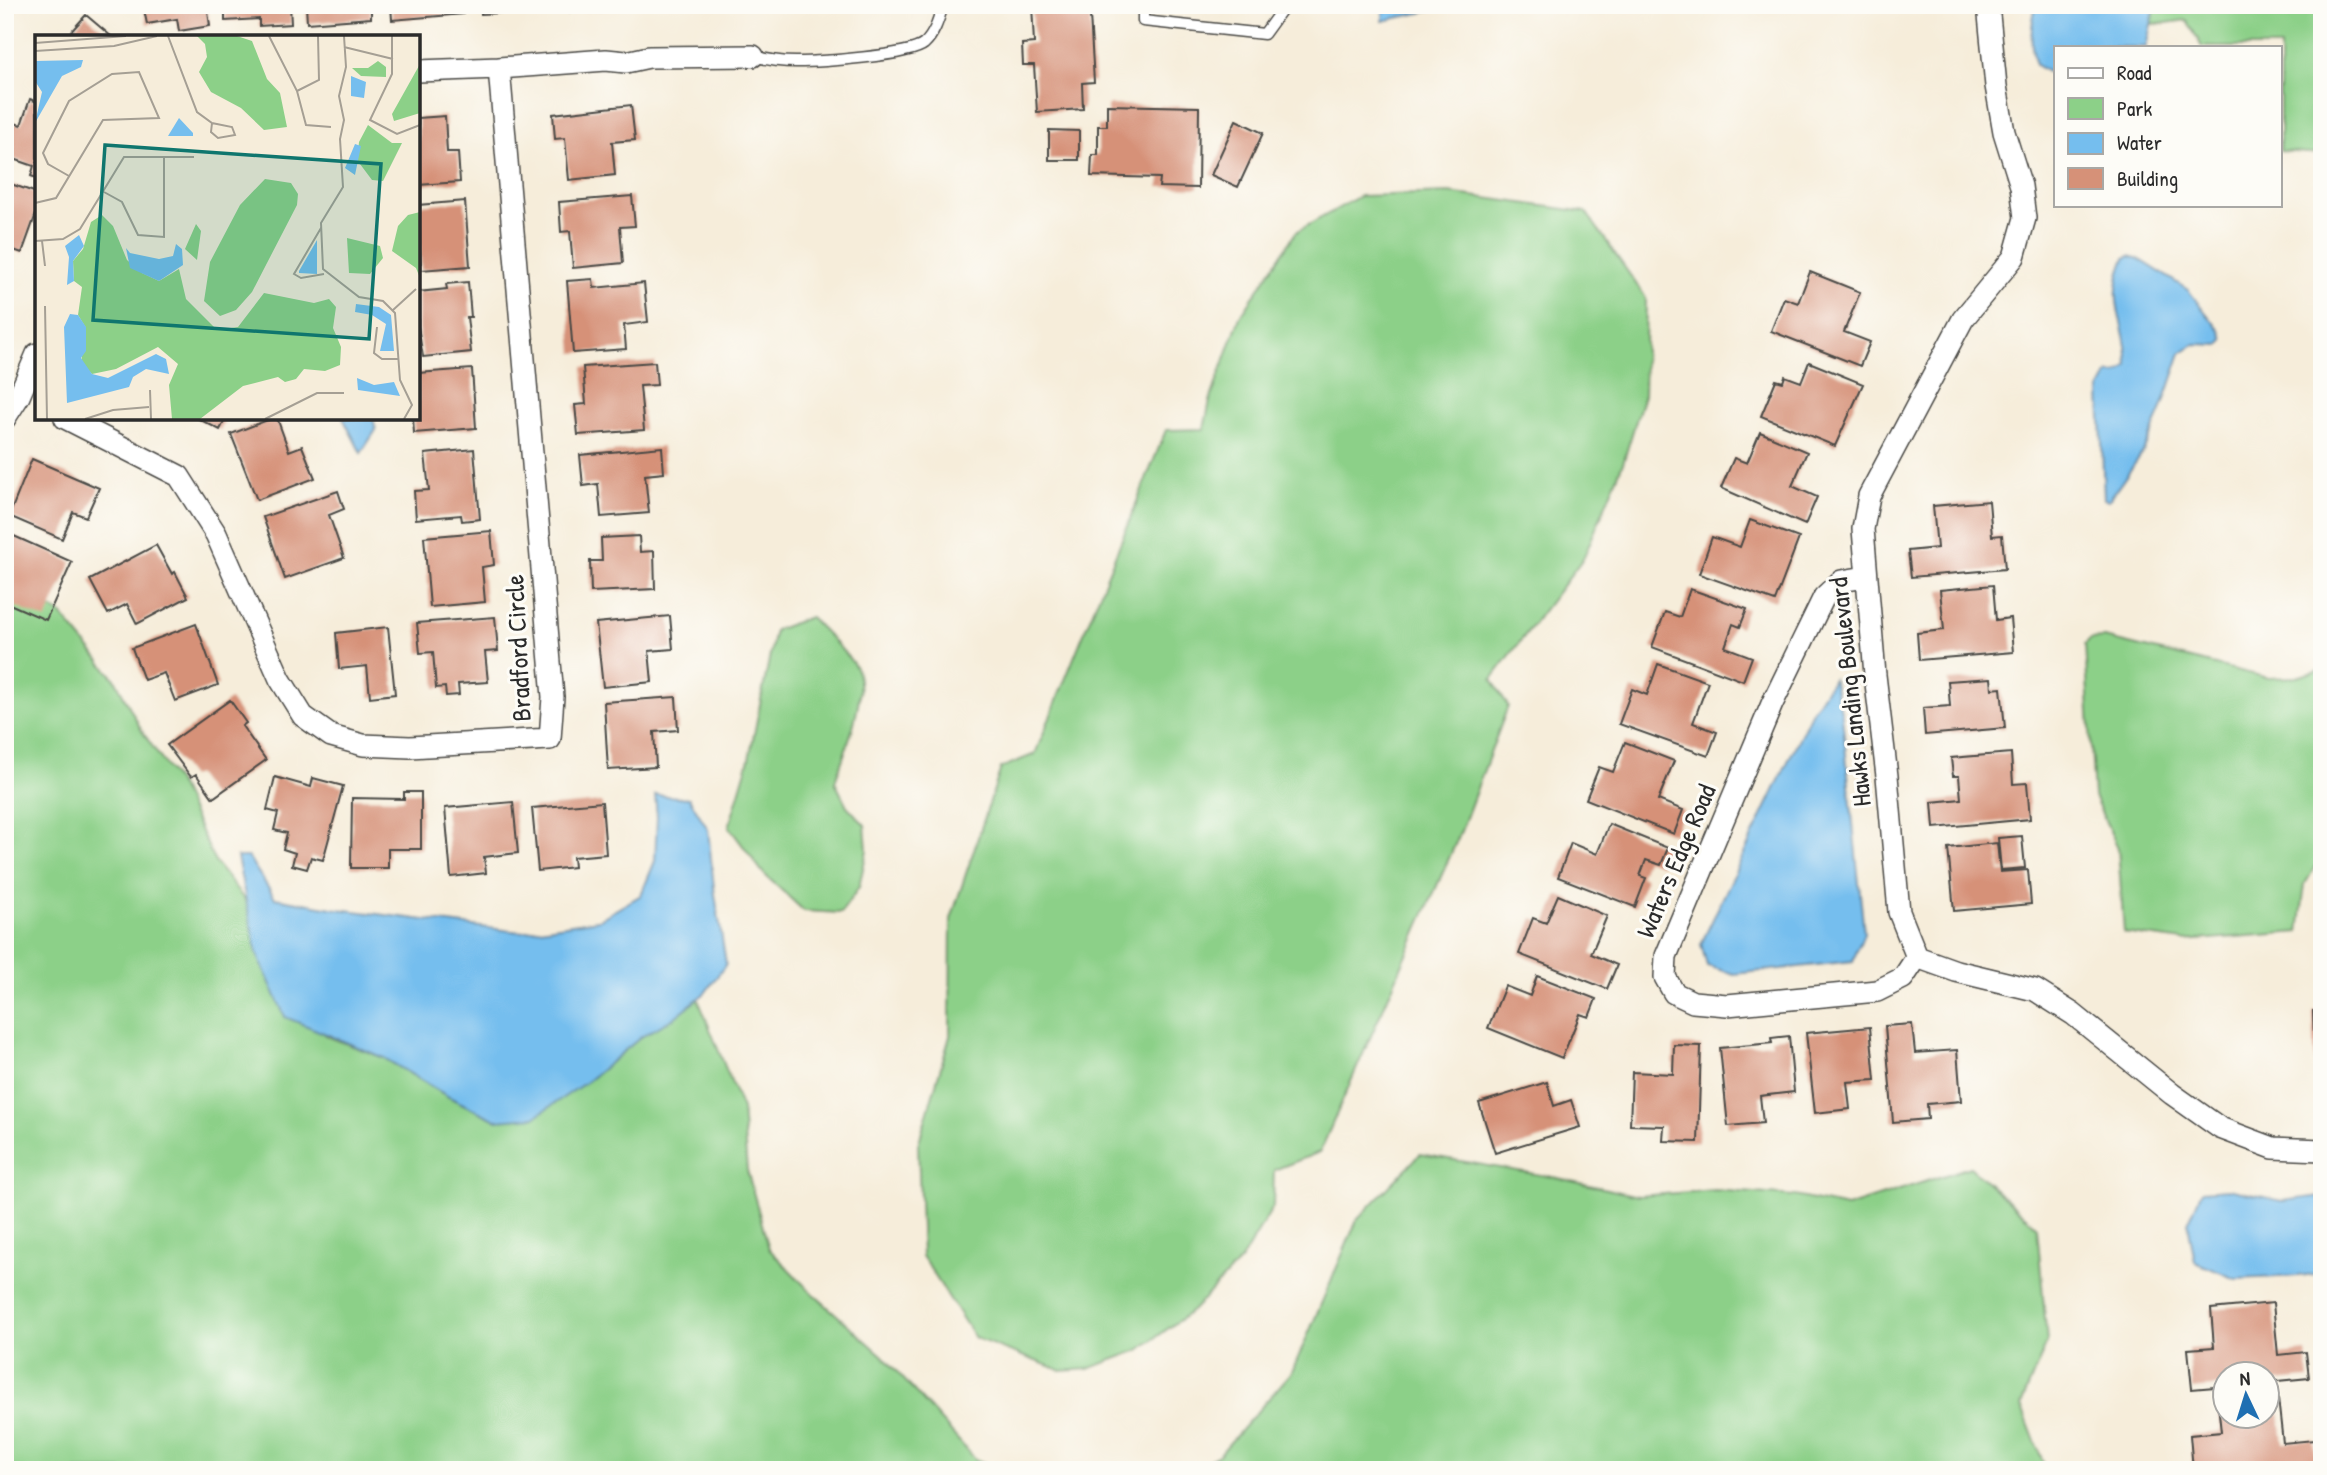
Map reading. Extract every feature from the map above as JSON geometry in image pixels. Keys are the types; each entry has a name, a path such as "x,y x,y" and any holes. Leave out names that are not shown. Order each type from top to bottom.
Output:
{"street":[{"name":"Hawks Landing Boulevard","path":"1917,957 1899,912 1863,529 1870,496 1963,319 2014,257 2025,218 2021,186 2004,132 1996,86 1988,5"},
{"path":"420,71 606,60 626,62 649,57 753,56"},
{"name":"Bradford Circle","path":"69,420 179,476 216,534 280,679 303,716 331,736 363,745 410,747 550,739 553,697 499,68"},
{"path":"5,418 28,400 35,364"},
{"name":"Waters Edge Road","path":"1866,577 1841,580 1824,597 1772,704 1665,956 1665,975 1674,993 1693,1002 1727,1005 1877,991 1903,978 1917,957"},
{"path":"1917,957 1956,971 2035,990 2073,1014 2172,1094 2220,1128 2273,1148 2322,1150"}],"lane":[{"path":"753,56 772,61 799,62 904,52 924,45 936,27 943,5"},
{"path":"1143,5 1143,21 1264,34 1285,5"}],"green space":[{"path":"2152,5 2322,5 2322,154 2282,151 2282,46 2201,46 2187,20 2152,25 2155,8"},
{"path":"1449,193 1586,212 1646,298 1644,395 1623,463 1584,557 1492,679 1508,706 1461,831 1320,1152 1274,1170 1273,1207 1241,1260 1193,1310 1139,1350 1088,1369 1062,1371 975,1338 922,1256 918,1145 950,1036 951,919 1001,768 1035,754 1166,430 1204,429 1210,401 1240,317 1296,232 1360,196"},
{"path":"18,594 59,612 115,679 142,731 181,788 215,862 247,903 257,954 326,1036 384,1058 449,1097 496,1120 589,1080 641,1037 698,999 742,1109 747,1170 769,1249 810,1291 883,1356 975,1459 1000,1470 5,1470 5,599"},
{"path":"810,617 850,659 857,670 859,682 857,711 835,782 847,806 865,825 867,850 859,887 841,913 804,911 764,874 729,827 749,759 775,630"},
{"path":"2104,638 2269,678 2297,677 2322,669 2322,855 2305,884 2299,932 2184,941 2124,933 2118,848 2094,797 2085,644 2090,639"},
{"path":"1420,1154 1558,1178 1638,1196 1715,1190 1794,1196 1847,1207 1970,1167 2037,1227 2047,1342 2021,1405 2046,1470 1192,1470 1220,1454 1292,1372 1357,1220"}],"water":[{"path":"1383,5 1455,5 1383,21"},
{"path":"2036,5 2155,7 2146,46 2054,46 2054,76 2036,65 2032,50"},
{"path":"2130,256 2188,290 2221,332 2224,340 2220,345 2195,344 2181,353 2160,414 2143,452 2109,500 2104,499 2100,390 2109,373 2117,373 2128,366 2117,288 2125,258"},
{"path":"344,420 374,420 376,430 361,453"},
{"path":"1833,679 1842,715 1864,933 1853,961 1734,974 1707,966 1701,944 1812,711"},
{"path":"655,795 689,798 708,829 726,964 705,993 674,1018 641,1037 589,1080 535,1117 496,1120 449,1097 384,1058 285,1017 257,954 237,857 248,857 275,898 338,909 520,932 598,920 641,895 655,861"},
{"path":"2228,1189 2282,1201 2322,1196 2322,1273 2236,1279 2195,1262 2188,1223 2202,1191"}],"building":[{"path":"143,5 207,5 210,26 179,31 177,19 147,24"},
{"path":"225,5 290,5 291,24 259,26 259,19 225,21"},
{"path":"306,5 371,5 371,18 307,23"},
{"path":"391,5 463,5 463,14 392,20"},
{"path":"480,5 546,5 547,11 481,14"},
{"path":"559,5 623,5 623,8 559,13"},
{"path":"1032,5 1093,5 1094,15 1090,15 1094,82 1082,83 1083,109 1037,112 1034,65 1023,65 1022,44 1034,43"},
{"path":"1107,5 1130,5 1130,11 1107,12"},
{"path":"86,15 110,35 68,35"},
{"path":"30,99 35,101 35,177 31,176 34,166 5,156 5,120 21,125"},
{"path":"631,105 635,140 612,142 615,175 569,180 565,138 555,139 553,114"},
{"path":"1107,105 1199,107 1198,188 1159,187 1160,178 1091,176 1092,155 1098,155 1098,126 1107,126"},
{"path":"445,116 447,152 458,152 460,182 420,185 420,118"},
{"path":"1236,120 1263,133 1238,187 1211,175"},
{"path":"1049,130 1079,131 1079,160 1049,160"},
{"path":"5,182 35,192 35,217 22,253 5,247"},
{"path":"632,196 635,226 620,227 623,263 573,268 570,231 561,232 559,202"},
{"path":"465,201 470,266 421,270 420,205"},
{"path":"1810,272 1860,292 1844,332 1870,342 1860,366 1771,331 1784,298 1798,303"},
{"path":"593,279 594,288 644,283 648,322 624,325 626,349 573,353 567,281"},
{"path":"468,282 471,317 467,317 471,352 423,357 420,338 420,292 447,289 446,284"},
{"path":"655,362 657,385 640,386 644,430 578,435 575,405 586,404 583,367"},
{"path":"1809,362 1863,384 1835,446 1761,416 1776,380 1783,382 1785,376 1801,382"},
{"path":"472,369 476,428 414,433 413,420 420,420 420,373"},
{"path":"201,420 225,420 220,430"},
{"path":"268,420 278,420 289,451 302,446 315,478 257,500 231,434"},
{"path":"1760,432 1807,452 1792,486 1817,497 1805,525 1721,488 1734,458 1747,463"},
{"path":"662,447 664,473 645,475 649,513 601,517 598,484 583,486 580,455"},
{"path":"474,449 480,519 462,521 461,515 416,519 414,491 429,490 425,454"},
{"path":"32,459 99,488 86,517 73,512 62,539 9,516"},
{"path":"338,491 344,509 329,515 344,558 285,579 263,517"},
{"path":"1989,501 1992,536 2002,535 2005,569 1911,577 1908,551 1937,548 1933,506"},
{"path":"1750,520 1799,538 1775,601 1699,574 1712,537 1740,547"},
{"path":"491,531 494,565 482,567 485,602 430,607 424,537"},
{"path":"5,532 72,562 46,620 5,602"},
{"path":"639,536 640,552 654,551 655,589 591,592 590,561 602,561 601,538"},
{"path":"156,545 188,597 137,624 127,604 108,614 90,580"},
{"path":"1993,585 1996,620 2010,618 2013,652 1919,660 1917,633 1944,630 1940,590"},
{"path":"1690,589 1747,609 1740,627 1733,624 1725,647 1752,657 1743,681 1652,647 1665,612 1680,617"},
{"path":"670,616 673,649 649,651 652,682 603,687 596,623"},
{"path":"495,617 498,651 485,652 488,682 458,684 459,695 446,696 445,687 436,688 433,652 420,653 417,623"},
{"path":"196,624 218,685 175,701 164,673 144,680 132,648"},
{"path":"388,627 395,694 370,697 367,666 339,669 336,633"},
{"path":"1658,664 1708,682 1693,723 1717,732 1708,756 1619,724 1632,689 1647,695"},
{"path":"1991,678 1992,689 2001,688 2005,728 1925,735 1923,708 1950,706 1948,681"},
{"path":"676,697 678,730 654,732 656,767 608,770 604,702"},
{"path":"230,700 246,723 242,726 266,760 213,798 196,774 191,777 167,745"},
{"path":"1625,742 1674,761 1658,800 1683,810 1674,834 1586,799 1599,767 1613,772"},
{"path":"2011,753 2013,784 2027,783 2030,819 1934,828 1932,802 1961,799 1959,776 1953,776 1951,758"},
{"path":"275,777 311,787 313,778 343,786 323,860 311,857 307,869 292,865 295,853 283,849 287,833 274,830 278,813 267,810"},
{"path":"404,792 421,792 421,849 388,849 388,868 351,868 352,798 404,799"},
{"path":"513,802 518,853 484,857 486,873 451,877 445,808"},
{"path":"602,802 606,854 573,857 574,867 538,871 532,808"},
{"path":"1609,824 1668,848 1661,865 1646,860 1640,876 1646,878 1635,907 1558,877 1571,843 1597,854"},
{"path":"2022,836 2025,868 2001,870 1998,838"},
{"path":"1997,843 2000,872 2028,870 2031,904 1954,911 1948,848"},
{"path":"1558,895 1607,916 1591,954 1617,965 1607,989 1519,954 1533,918 1546,923"},
{"path":"1537,976 1596,999 1589,1017 1580,1014 1562,1058 1488,1028 1505,986 1530,996"},
{"path":"2322,1010 2322,1064 2315,1064 2313,1011"},
{"path":"1912,1024 1915,1053 1957,1050 1961,1101 1927,1104 1928,1119 1893,1122 1885,1026"},
{"path":"1870,1027 1875,1080 1847,1082 1850,1109 1815,1113 1806,1033"},
{"path":"1789,1036 1794,1092 1760,1096 1763,1123 1728,1126 1720,1048 1772,1043 1771,1038"},
{"path":"1674,1045 1701,1046 1698,1142 1663,1141 1664,1126 1630,1125 1632,1072 1673,1074"},
{"path":"1547,1082 1554,1106 1571,1100 1580,1127 1495,1153 1479,1103"},
{"path":"2273,1303 2278,1355 2306,1352 2309,1378 2282,1381 2282,1360 2212,1360 2212,1387 2192,1389 2188,1349 2214,1347 2211,1309"},
{"path":"2282,1430 2283,1443 2314,1440 2317,1465 2282,1470 2193,1470 2190,1435"}]}
